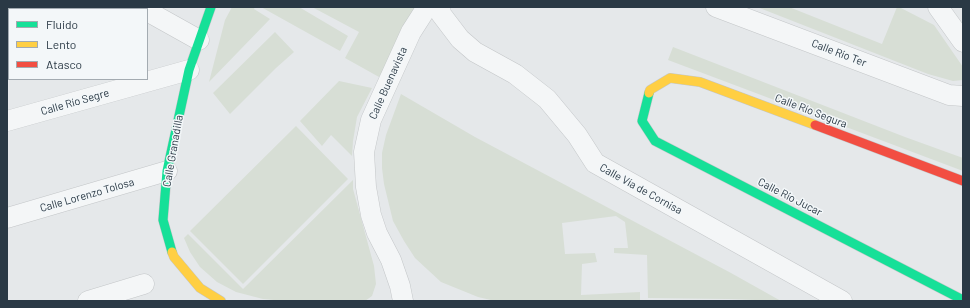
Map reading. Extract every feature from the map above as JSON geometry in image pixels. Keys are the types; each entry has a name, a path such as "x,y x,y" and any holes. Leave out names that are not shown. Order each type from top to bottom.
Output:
{"street":[{"name":"Calle Granadilla","path":"211,7 189,70 167,171 163,220 174,256 200,288 221,301"},
{"name":"Calle Buenavista","path":"403,301 394,267 377,233 371,215 366,187 364,152 371,120 411,32 427,7"},
{"name":"Calle Vía de Cornisa","path":"440,7 441,14 460,39 475,52 515,74 547,99 577,135 595,164 842,301"},
{"name":"Calle Río Ter","path":"716,7 949,95 963,96"},
{"path":"938,7 963,42"},
{"path":"148,12 199,40"},
{"name":"Calle Río Segre","path":"7,121 189,70"},
{"name":"Calle Río Segura","path":"650,90 670,78 700,82 963,181"},
{"name":"Calle Río Jucar","path":"650,90 642,120 655,141 963,300"},
{"name":"Calle Lorenzo Tolosa","path":"7,218 167,171"},
{"path":"88,301 144,284"}],"shaded area":[{"path":"232,7 255,7 254,9 270,19 209,82 225,20"},
{"path":"261,7 299,7 348,36 340,51"},
{"path":"312,7 418,7 379,77 345,58 359,32"},
{"path":"757,7 789,7 882,44 897,7 899,7 934,25 963,67 963,80 953,81 928,74"},
{"path":"275,32 294,52 230,114 213,93"},
{"path":"673,47 963,158 963,171 668,60"},
{"path":"339,81 372,88 357,117 352,156 331,135 322,146 300,121"},
{"path":"401,94 475,137 781,301 648,298 647,255 614,253 614,248 628,248 625,222 616,216 562,223 565,254 595,253 597,262 582,264 581,295 640,292 640,301 495,301 478,297 441,282 415,258 404,241 393,221 384,184 382,153 386,135"},
{"path":"296,126 348,179 243,284 190,231"},
{"path":"353,180 353,189 374,266 376,284 372,296 365,301 285,301 263,299 236,292 217,282 200,267 190,252 184,238 188,234 243,289"}],"traffic: fast":[{"path":"172,252 163,220 167,171 189,70 211,7"},
{"path":"649,93 642,121 655,141 963,300"}],"traffic: slow":[{"path":"649,93 650,90 670,78 700,82 815,125"},
{"path":"172,252 174,257 200,288 221,301"}],"traffic: jam":[{"path":"815,125 963,181"}]}
